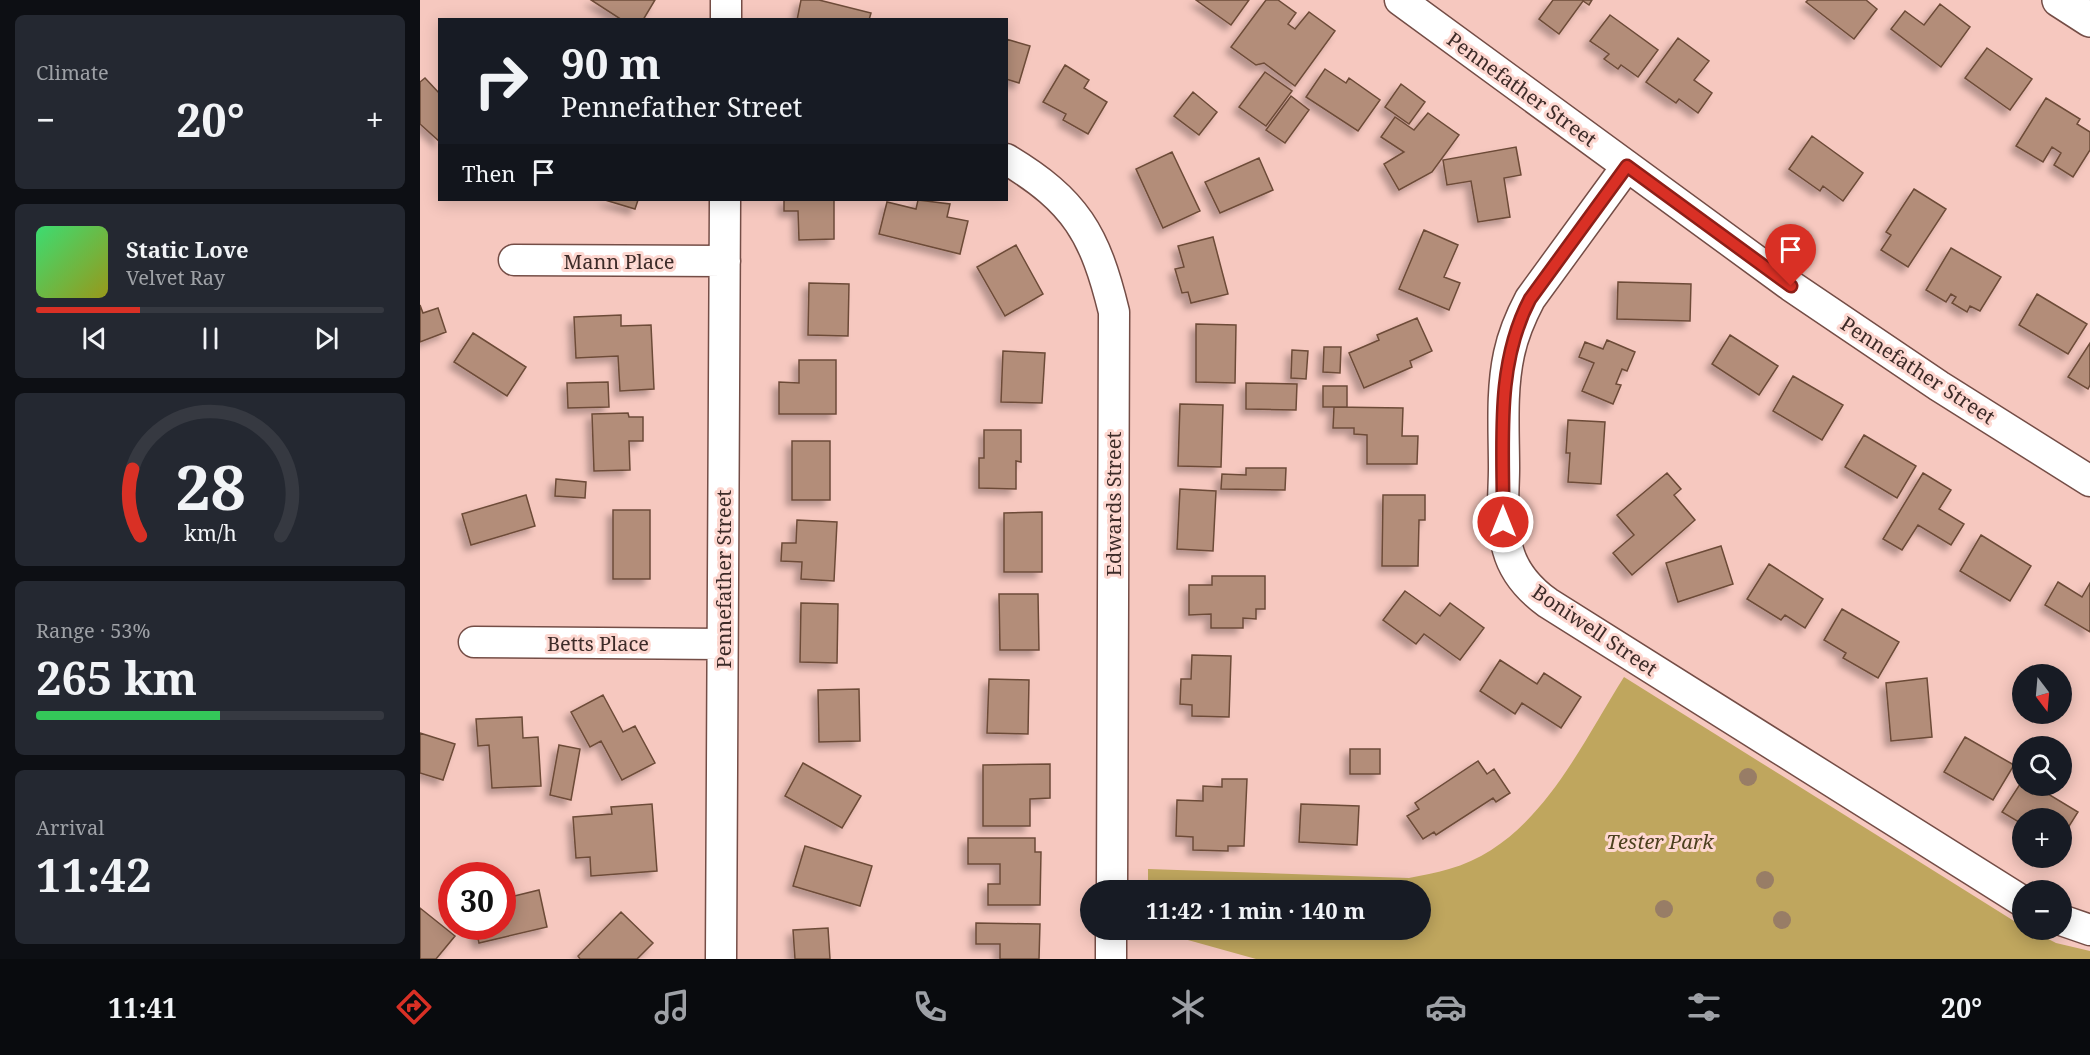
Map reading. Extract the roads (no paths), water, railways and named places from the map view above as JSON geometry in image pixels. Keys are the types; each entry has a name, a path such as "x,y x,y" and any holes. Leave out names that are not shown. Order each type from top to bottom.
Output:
{"street":[{"path":"726,0 726,18"},
{"name":"Pennefather Street","path":"1400,0 1791,286 1939,386 2090,481"},
{"path":"2060,0 2090,20"},
{"name":"Edwards Street","path":"1008,160 1041,180 1057,194 1084,228 1103,269 1114,312 1112,880"},
{"name":"Boniwell Street","path":"1627,166 1530,299 1521,316 1509,354 1504,395 1503,522 1508,550 1519,575 1537,596 2012,895"},
{"name":"Pennefather Street","path":"721,959 725,201"},
{"name":"Mann Place","path":"514,260 725,261"},
{"name":"Betts Place","path":"474,642 722,644"},
{"path":"2072,924 2090,930"},
{"path":"1111,940 1111,959"}],"park label":[{"name":"Tester Park","path":"1660,841"}]}
